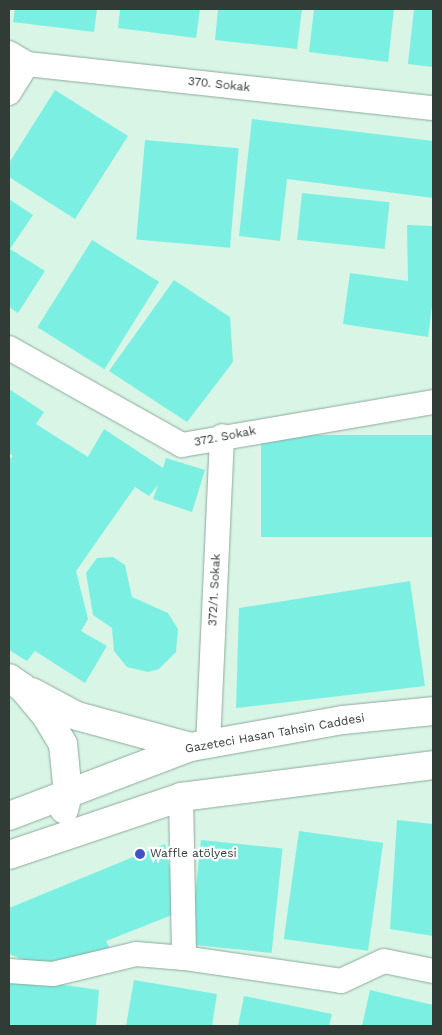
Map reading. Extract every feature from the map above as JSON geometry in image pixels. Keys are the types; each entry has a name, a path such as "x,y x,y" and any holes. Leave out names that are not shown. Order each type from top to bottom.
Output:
{"main road":[{"path":"16,682 77,716 199,746"},
{"path":"16,682 64,744 68,794 57,836"},
{"name":"Gazeteci Hasan Tahsin Caddesi","path":"11,810 68,794 199,746 343,720 433,711"},
{"path":"9,855 57,836 181,797 433,765"},
{"path":"11,810 57,836"}],"street":[{"path":"9,93 18,58"},
{"name":"370. Sokak","path":"18,58 433,108"},
{"name":"372. Sokak","path":"9,348 182,445 222,436 433,402"},
{"name":"372/1. Sokak","path":"199,746 222,436"},
{"path":"181,797 184,958"},
{"path":"9,972 53,974 136,954 184,958 341,981 384,961 433,971"}],"building":[{"path":"15,9 97,9 94,32 13,22"},
{"path":"120,9 200,9 196,38 118,28"},
{"path":"218,9 302,9 297,49 215,40"},
{"path":"314,9 394,9 388,62 309,52"},
{"path":"414,9 433,9 433,67 408,64"},
{"path":"55,90 128,136 75,219 9,177 9,163"},
{"path":"252,119 433,141 433,198 287,179 280,241 239,236"},
{"path":"145,140 239,148 230,248 136,240"},
{"path":"302,193 390,202 385,249 297,240"},
{"path":"9,199 33,215 10,249 45,271 18,313 9,307"},
{"path":"407,225 433,226 433,299 428,337 343,324 350,273 408,281"},
{"path":"92,240 159,282 104,369 37,327"},
{"path":"174,280 230,317 233,362 187,422 109,371"},
{"path":"9,389 44,412 36,424 88,457 104,429 163,468 166,458 205,470 192,512 153,499 158,485 149,496 135,487 76,571 88,619 81,631 107,646 85,683 35,651 27,661 9,650 9,460 13,456 9,453"},
{"path":"261,435 433,435 433,537 261,537"},
{"path":"113,557 125,565 132,597 168,613 178,629 176,652 159,669 148,672 127,667 114,651 112,628 93,615 86,573 97,558"},
{"path":"410,581 425,686 236,708 239,608"},
{"path":"397,820 433,824 433,936 390,929"},
{"path":"299,831 383,843 368,951 284,939"},
{"path":"201,840 283,849 272,953 190,944"},
{"path":"165,844 175,896 172,915 106,941 110,949 48,969 9,954 9,908"},
{"path":"9,977 99,990 96,1026 9,1026"},
{"path":"134,980 217,994 212,1026 126,1026"},
{"path":"370,990 433,1005 433,1026 362,1026"},
{"path":"244,996 332,1014 329,1026 238,1026"}],"place":[{"name":"Waffle atölyesi","path":"140,854"}]}
